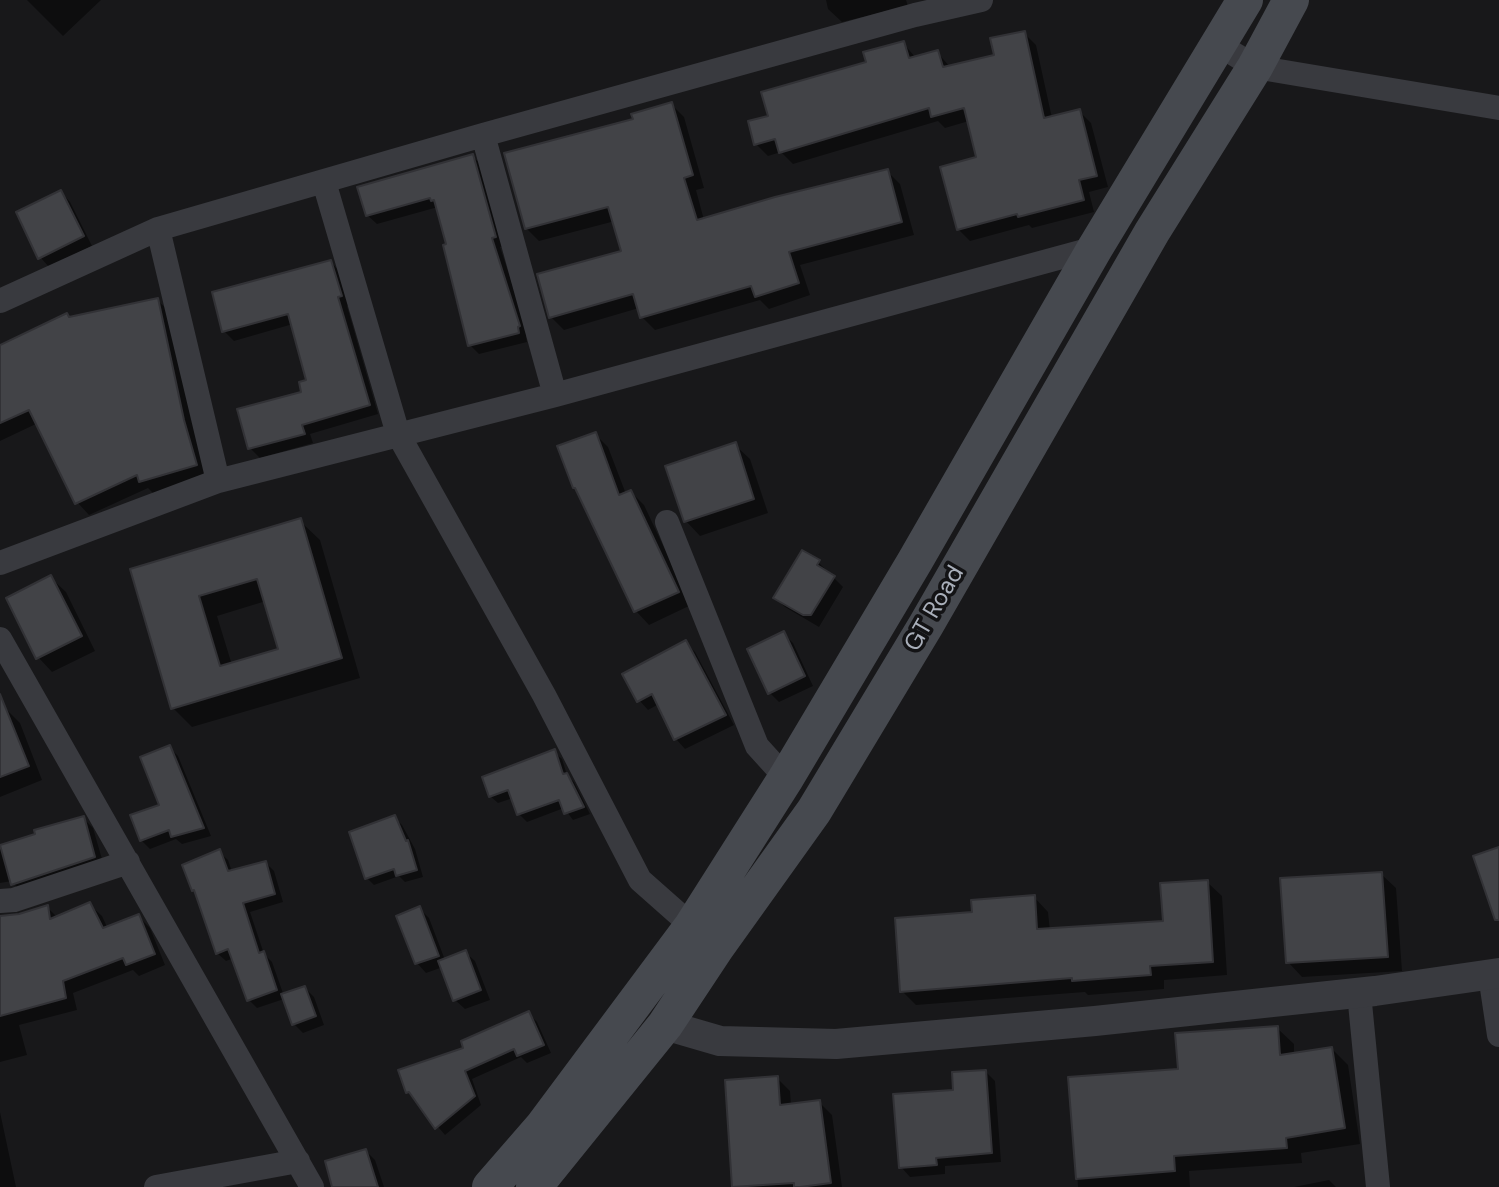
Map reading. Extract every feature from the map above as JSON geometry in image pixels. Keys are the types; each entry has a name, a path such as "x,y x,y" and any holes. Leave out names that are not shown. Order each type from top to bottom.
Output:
{"main road":[{"path":"490,1187 543,1126 692,926 786,778 1095,248 1245,0"},
{"name":"GT Road","path":"534,1187 665,1025 814,811 926,625 1152,232 1255,67 1291,0"}],"street":[{"path":"0,301 158,229 913,7 981,0"},
{"path":"1218,44 1255,67 1499,108"},
{"path":"483,135 555,395"},
{"path":"324,182 398,434 544,695 640,880 692,926"},
{"path":"158,229 218,481"},
{"path":"0,563 218,481 555,395 1095,248"},
{"path":"667,522 757,746 786,778"},
{"path":"0,639 312,1187"},
{"path":"0,901 14,900 128,862"},
{"path":"665,1025 720,1041 836,1044 1359,993 1495,974 1499,1035"},
{"path":"1359,993 1378,1187"},
{"path":"156,1187 298,1161"}],"building":[{"path":"1025,31 1044,118 1080,109 1097,176 1079,180 1084,200 957,230 940,167 976,157 964,108 931,117 929,108 779,153 775,139 754,145 748,121 768,116 761,92 866,62 863,52 904,41 909,58 938,50 943,67 994,55 990,38"},
{"path":"672,102 693,175 684,178 697,220 888,169 902,222 789,252 799,283 755,297 751,286 640,318 633,294 549,318 537,274 621,251 608,207 525,229 504,153 633,119 631,114"},
{"path":"473,154 496,237 492,238 520,326 519,333 468,346 434,200 430,198 366,216 357,187"},
{"path":"61,190 84,236 38,259 16,212"},
{"path":"331,260 342,296 338,297 370,405 302,425 305,434 248,449 237,409 301,392 299,382 306,380 288,314 222,332 212,292"},
{"path":"158,298 184,420 197,465 139,482 137,475 75,504 29,410 0,423 0,345 67,313 69,317"},
{"path":"596,432 619,495 631,490 679,592 634,612 573,488 557,446"},
{"path":"736,442 754,499 684,522 665,466"},
{"path":"301,518 342,658 171,709 130,569","holes":["257,579 278,649 220,666 199,596"]},
{"path":"802,550 820,560 817,565 835,576 811,615 803,615 773,598"},
{"path":"51,575 82,636 36,659 6,598"},
{"path":"784,631 805,676 768,694 747,649"},
{"path":"686,640 726,715 674,740 652,694 637,702 622,674"},
{"path":"0,694 29,766 0,777"},
{"path":"170,745 204,828 171,837 169,830 140,841 130,815 159,805 140,757"},
{"path":"555,749 563,774 567,773 584,807 564,814 559,800 517,815 508,790 489,797 482,777"},
{"path":"395,815 408,840 417,870 396,876 394,869 365,879 349,832"},
{"path":"84,816 95,857 11,885 0,845 35,834 34,830"},
{"path":"1499,847 1499,920 1495,920 1473,856"},
{"path":"220,849 228,871 266,861 275,894 243,903 259,953 264,951 277,990 247,1001 228,949 216,954 182,865"},
{"path":"1382,872 1388,957 1286,963 1280,878"},
{"path":"1208,880 1213,962 1150,966 1151,975 900,992 895,918 972,912 971,900 1035,895 1037,929 1163,921 1160,883"},
{"path":"90,902 103,928 139,914 155,954 126,965 123,958 63,981 66,998 0,1016 0,916 48,905 50,919"},
{"path":"420,906 439,956 415,964 396,916"},
{"path":"466,950 481,990 453,1001 438,961"},
{"path":"305,986 316,1016 292,1025 281,994"},
{"path":"529,1011 544,1045 517,1056 514,1049 465,1071 475,1096 435,1129 409,1092 406,1093 398,1070 463,1048 461,1041"},
{"path":"1278,1026 1280,1055 1332,1047 1345,1128 1286,1138 1287,1148 1174,1156 1175,1171 1076,1179 1068,1077 1178,1069 1175,1033"},
{"path":"986,1070 992,1153 936,1158 937,1165 899,1168 893,1094 953,1090 952,1072"},
{"path":"778,1076 780,1105 820,1100 831,1183 800,1187 794,1187 794,1183 732,1187 725,1080"},
{"path":"366,1149 378,1187 332,1187 325,1161"}]}
